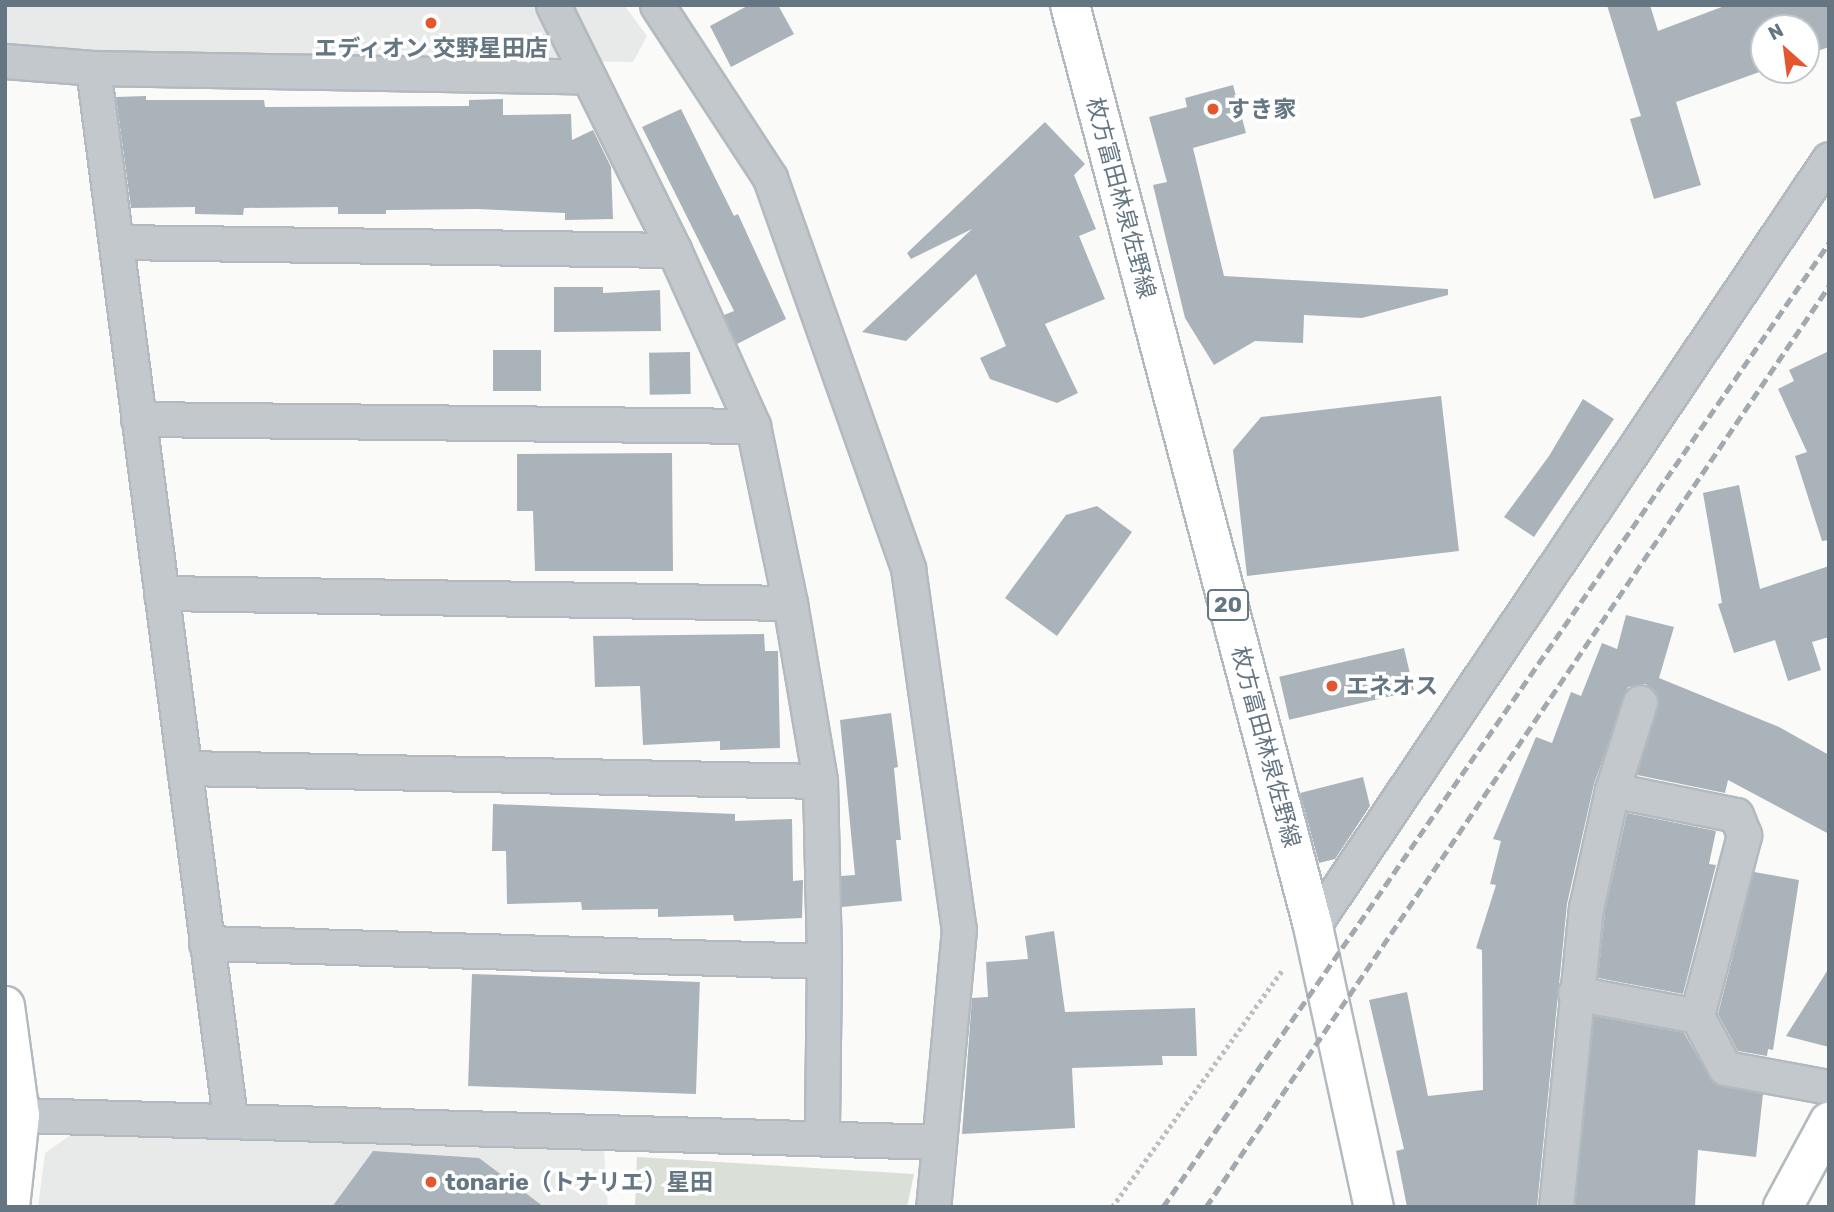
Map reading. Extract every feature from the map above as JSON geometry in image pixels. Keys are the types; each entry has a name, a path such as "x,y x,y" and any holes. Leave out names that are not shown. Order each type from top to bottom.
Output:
{"main road":[{"name":"枚方富田林泉佐野線","path":"1070,5 1314,926 1374,1207"},
{"path":"5,1006 20,1115 10,1207"},
{"path":"1783,1207 1829,1122"}],"street":[{"path":"553,5 585,77 674,250 753,426 790,603 820,781 824,961 822,1137"},
{"path":"657,5 770,178 908,568 959,929 933,1207"},
{"path":"5,61 93,68 585,77"},
{"path":"93,68 230,1119"},
{"path":"1314,926 1829,159"},
{"path":"116,242 674,250"},
{"path":"138,419 753,426"},
{"path":"161,593 790,603"},
{"path":"1556,1207 1575,993 1586,908 1612,790 1640,702"},
{"path":"184,768 820,781"},
{"path":"1612,790 1736,815 1744,835 1697,1017 1725,1068 1829,1087"},
{"path":"206,943 824,961"},
{"path":"1575,993 1697,1017"},
{"path":"20,1115 230,1119 939,1142"}],"path":[{"path":"1112,1207 1314,926"}],"shaded area":[{"path":"5,5 624,5 647,36 633,62 5,49"},
{"path":"72,1134 604,1150 608,1207 38,1207 45,1153"},
{"path":"637,1157 914,1174 907,1207 635,1207"}],"building":[{"path":"749,5 778,5 794,34 731,67 710,26"},
{"path":"1607,5 1650,5 1658,31 1727,5 1829,5 1829,47 1820,50 1820,14 1750,14 1750,75 1676,102 1701,185 1654,199 1630,119 1641,116"},
{"path":"1233,85 1246,133 1193,148 1224,276 1448,289 1448,295 1362,318 1304,315 1303,343 1255,341 1214,365 1185,318 1153,185 1167,182 1149,117 1187,107 1185,98"},
{"path":"146,96 146,100 264,100 265,107 469,106 469,100 503,99 503,115 571,114 572,140 593,130 611,167 613,219 565,220 565,213 477,209 386,210 386,214 338,214 338,207 244,208 243,215 195,214 195,207 131,208 116,97"},
{"path":"681,109 734,216 738,214 786,319 737,344 724,315 734,311 642,127"},
{"path":"1045,122 1085,164 1074,175 1096,229 1079,236 1105,299 1045,324 1078,393 1057,403 990,379 980,358 1006,346 976,274 906,341 862,332 972,229 911,259 907,253"},
{"path":"554,287 603,287 603,293 660,290 661,331 554,332"},
{"path":"493,350 541,350 541,391 493,391"},
{"path":"1829,351 1829,540 1822,541 1795,456 1807,452 1778,389 1794,381 1789,370"},
{"path":"690,352 691,394 650,395 649,353"},
{"path":"1441,396 1459,551 1247,576 1233,450 1261,417"},
{"path":"1583,399 1614,419 1534,537 1504,517 1549,456"},
{"path":"672,453 673,571 535,571 533,511 517,511 517,454"},
{"path":"1739,485 1760,589 1829,566 1829,637 1812,642 1821,670 1788,681 1775,640 1734,653 1718,604 1722,603 1703,493"},
{"path":"1097,506 1132,532 1057,636 1005,598 1066,515"},
{"path":"1626,615 1674,627 1659,678 1779,727 1829,755 1829,834 1728,780 1725,793 1637,775 1659,699 1646,684 1628,687 1594,784 1567,904 1537,1207 1407,1207 1396,1151 1404,1149 1369,1000 1407,992 1428,1096 1483,1090 1482,950 1476,948 1496,885 1490,884 1501,841 1493,839 1536,737 1552,743 1571,692 1581,696 1602,643 1617,649"},
{"path":"764,634 765,651 778,651 780,748 720,750 720,741 643,745 640,686 595,687 593,636"},
{"path":"1404,648 1414,691 1289,720 1279,677"},
{"path":"891,713 898,767 894,768 901,840 896,840 902,901 842,907 841,876 855,875 840,720"},
{"path":"1363,777 1370,806 1335,859 1319,863 1300,793"},
{"path":"493,804 735,814 735,821 792,819 793,881 803,880 802,918 734,921 733,915 658,917 658,909 582,910 581,902 507,904 506,851 492,851"},
{"path":"1627,813 1716,831 1709,864 1716,865 1683,994 1598,978 1605,911"},
{"path":"1754,872 1799,880 1773,1050 1768,1049 1767,1056 1738,1051 1718,1014"},
{"path":"1054,931 1065,1012 1195,1008 1197,1056 1162,1056 1163,1065 1072,1068 1075,1128 962,1134 972,998 988,997 986,962 1028,959 1025,936"},
{"path":"1829,968 1829,1047 1786,1036"},
{"path":"472,974 700,982 696,1094 468,1086"},
{"path":"1594,1016 1684,1033 1713,1083 1763,1094 1756,1157 1698,1150 1695,1207 1575,1207"},
{"name":"tonarie（トナリエ）星田","path":"373,1151 479,1158 544,1207 332,1207"}],"railway":[{"path":"1163,1207 1829,243"},
{"path":"1206,1207 1829,286"}],"place":[{"name":"エディオン 交野星田店","path":"431,23"},
{"name":"すき家","path":"1213,109"},
{"name":"エネオス","path":"1332,686"},
{"name":"tonarie（トナリエ）星田","path":"431,1182"}]}
